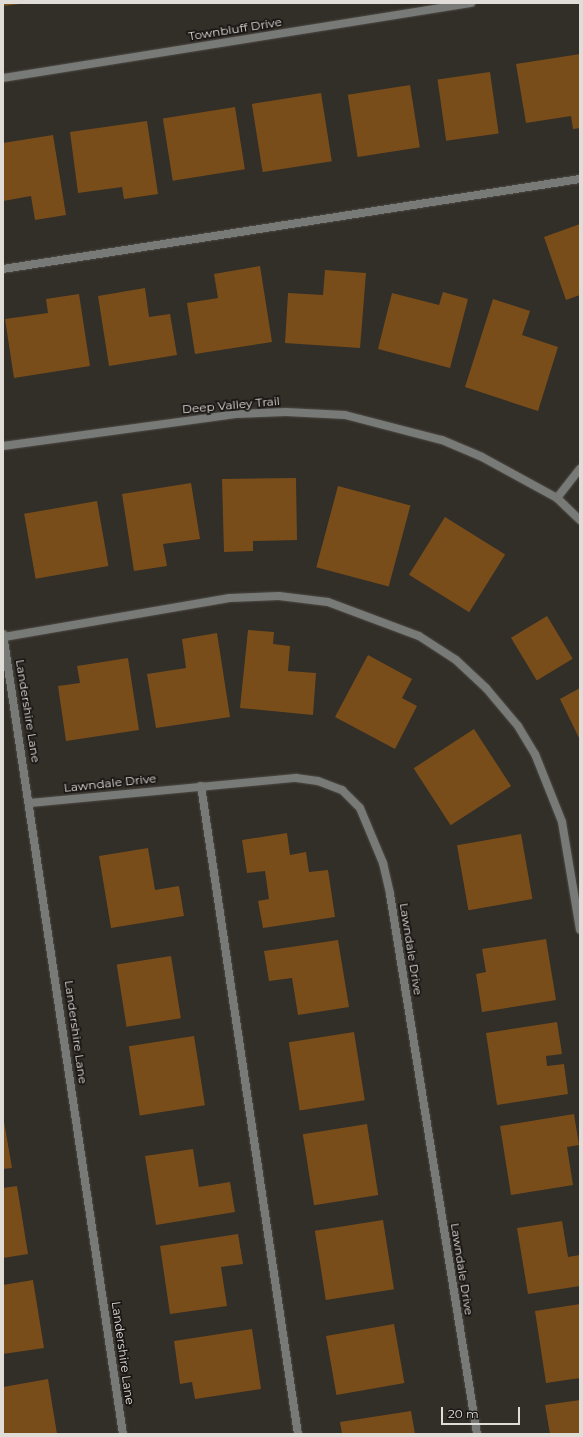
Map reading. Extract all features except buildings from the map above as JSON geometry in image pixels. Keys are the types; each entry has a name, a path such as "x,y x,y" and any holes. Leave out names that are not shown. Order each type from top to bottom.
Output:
{"street":[{"name":"Townbluff Drive","path":"3,78 471,3"},
{"path":"3,269 580,179"},
{"name":"Deep Valley Trail","path":"3,446 236,414 286,412 345,415 442,440 482,456 557,498 580,520"},
{"path":"557,498 580,469"},
{"path":"4,637 230,598 279,596 328,602 419,636 456,660 486,688 518,726 535,754 562,822 580,930"},
{"name":"Landershire Lane","path":"3,634 30,803 123,1434"},
{"name":"Lawndale Drive","path":"30,803 276,779 318,781 342,790 360,808 371,831 390,894 477,1434"},
{"path":"201,786 298,1434"}]}
